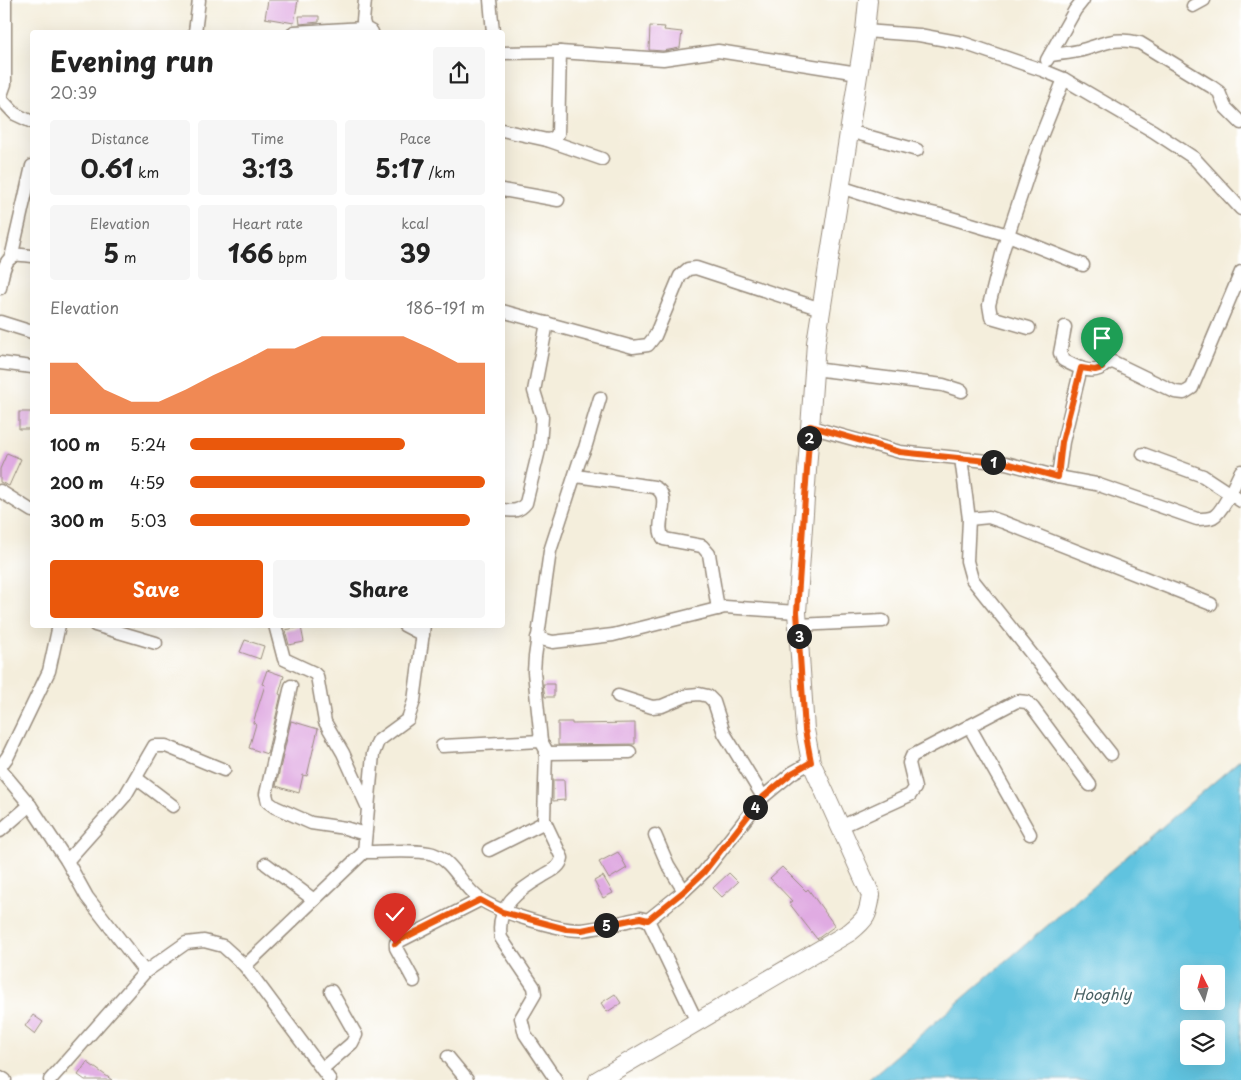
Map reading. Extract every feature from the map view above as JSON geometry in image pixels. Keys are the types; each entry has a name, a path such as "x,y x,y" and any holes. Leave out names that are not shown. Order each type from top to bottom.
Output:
{"street":[{"path":"5,0 5,84 0,98 15,114 30,121"},
{"path":"195,30 199,0"},
{"path":"365,0 363,21 368,30"},
{"path":"490,0 493,30"},
{"path":"598,1080 850,932 864,921 869,910 871,895 811,762 805,730 797,619 814,369 821,309 865,31 868,0"},
{"path":"1042,70 1075,10 1083,0"},
{"path":"865,31 920,35 963,43 1064,79 1153,131 1194,158 1241,209"},
{"path":"1050,55 1078,51 1115,40 1128,40 1140,43 1219,92 1225,107 1241,123"},
{"path":"505,54 560,52 663,59 718,51 858,73"},
{"path":"547,140 552,139 558,134 560,52"},
{"path":"1029,328 991,317 989,311 992,291 1008,235 1038,144 1064,79"},
{"path":"505,131 547,140 602,158"},
{"path":"849,131 917,150"},
{"path":"0,288 5,266 11,258 30,183"},
{"path":"840,187 897,205 941,215 1008,235 1083,265"},
{"path":"505,191 558,200"},
{"path":"11,258 16,255 30,256"},
{"path":"505,312 633,346 648,346 655,336 680,276 688,269 696,268 821,309"},
{"path":"1065,327 1060,356 1063,360 1088,370 1099,370 1110,362 1175,392 1189,392 1241,272"},
{"path":"0,322 30,331"},
{"path":"505,510 522,509 526,503 540,446 542,418 534,391 547,323"},
{"path":"0,363 30,367"},
{"path":"1058,477 1062,442 1081,368"},
{"path":"814,369 943,385 962,391"},
{"path":"556,1080 525,1034 521,1018 535,994 534,987 501,938 500,931 502,912 514,896 562,862 562,858 545,822 544,747 534,672 550,551 600,398"},
{"path":"810,426 900,452 1006,463 1058,477 1096,484 1197,519 1213,517 1236,497 1241,471"},
{"path":"1142,454 1203,476 1236,497"},
{"path":"961,458 969,519 967,561 972,579 1111,754"},
{"path":"576,476 660,489 663,499 660,534 664,539 702,546 706,549 709,554 718,609"},
{"path":"0,491 30,506"},
{"path":"969,519 989,517 1211,604"},
{"path":"537,638 553,642 613,635 725,608 797,619 883,621"},
{"path":"58,628 49,671 8,756 0,768 30,805 87,897 145,972"},
{"path":"106,628 156,642"},
{"path":"276,628 284,659 317,676 325,722 343,753 368,808"},
{"path":"245,966 364,852 373,754 378,741 408,719 414,701 424,630"},
{"path":"292,686 266,794 268,802 311,823 345,828 366,834"},
{"path":"618,696 652,707 662,706 698,694 708,696 714,702 724,733 763,797"},
{"path":"840,827 910,795 915,788 909,763 912,756 1017,702 1027,702 1033,708 1090,785"},
{"path":"970,726 1030,834"},
{"path":"67,862 125,796 154,746 166,746 224,770"},
{"path":"442,746 544,747 630,752"},
{"path":"648,920 704,872 763,797 792,773 811,762"},
{"path":"136,778 173,806"},
{"path":"0,830 30,805"},
{"path":"490,850 545,822"},
{"path":"655,835 668,865 684,891"},
{"path":"364,852 431,853 442,858 451,866 469,890 480,900 502,912 566,929 582,930 640,918 648,920"},
{"path":"266,864 314,900"},
{"path":"414,981 396,948 396,943 480,900"},
{"path":"648,920 697,1022"},
{"path":"50,1080 145,972 186,943 204,940 223,946 245,966 330,1080"},
{"path":"322,1069 352,1044 356,1035 331,991"},
{"path":"448,1057 468,1080"},
{"path":"0,1077 5,1080"}],"water":[{"name":"Hooghly","path":"1241,759 1241,1080 868,1080"}],"building":[{"path":"268,0 298,0 294,23 265,18"},
{"path":"299,16 319,16 319,22 300,24"},
{"path":"650,26 665,27 664,30 682,32 680,48 663,51 649,50"},
{"path":"19,412 30,412 30,429 19,429"},
{"path":"7,453 21,459 9,486 0,482 0,469"},
{"path":"301,628 304,642 289,645 285,630"},
{"path":"245,640 264,646 260,659 240,652"},
{"path":"267,670 284,676 267,754 249,748 256,724 253,723 265,685 262,684"},
{"path":"543,684 554,684 554,697 545,697"},
{"path":"291,721 318,729 307,776 303,775 299,793 276,786"},
{"path":"558,722 572,722 572,724 635,723 635,744 558,745"},
{"path":"553,780 564,780 565,800 553,801"},
{"path":"618,852 627,868 609,879 599,862"},
{"path":"782,867 806,891 808,889 835,926 817,939 789,903 792,901 770,878"},
{"path":"729,873 738,882 722,897 713,888"},
{"path":"603,876 613,893 603,898 594,881"},
{"path":"615,994 621,1003 607,1012 601,1003"},
{"path":"33,1015 43,1022 35,1034 25,1026"},
{"path":"87,1062 112,1080 85,1080 78,1075"}],"route":[{"path":"395,944 480,900 502,912 566,929 582,930 640,918 648,920 684,891 704,872 763,797 792,773 811,762 805,730 797,612 810,426 900,452 1006,463 1058,477 1062,442 1081,368 1099,370 1102,368"}]}
